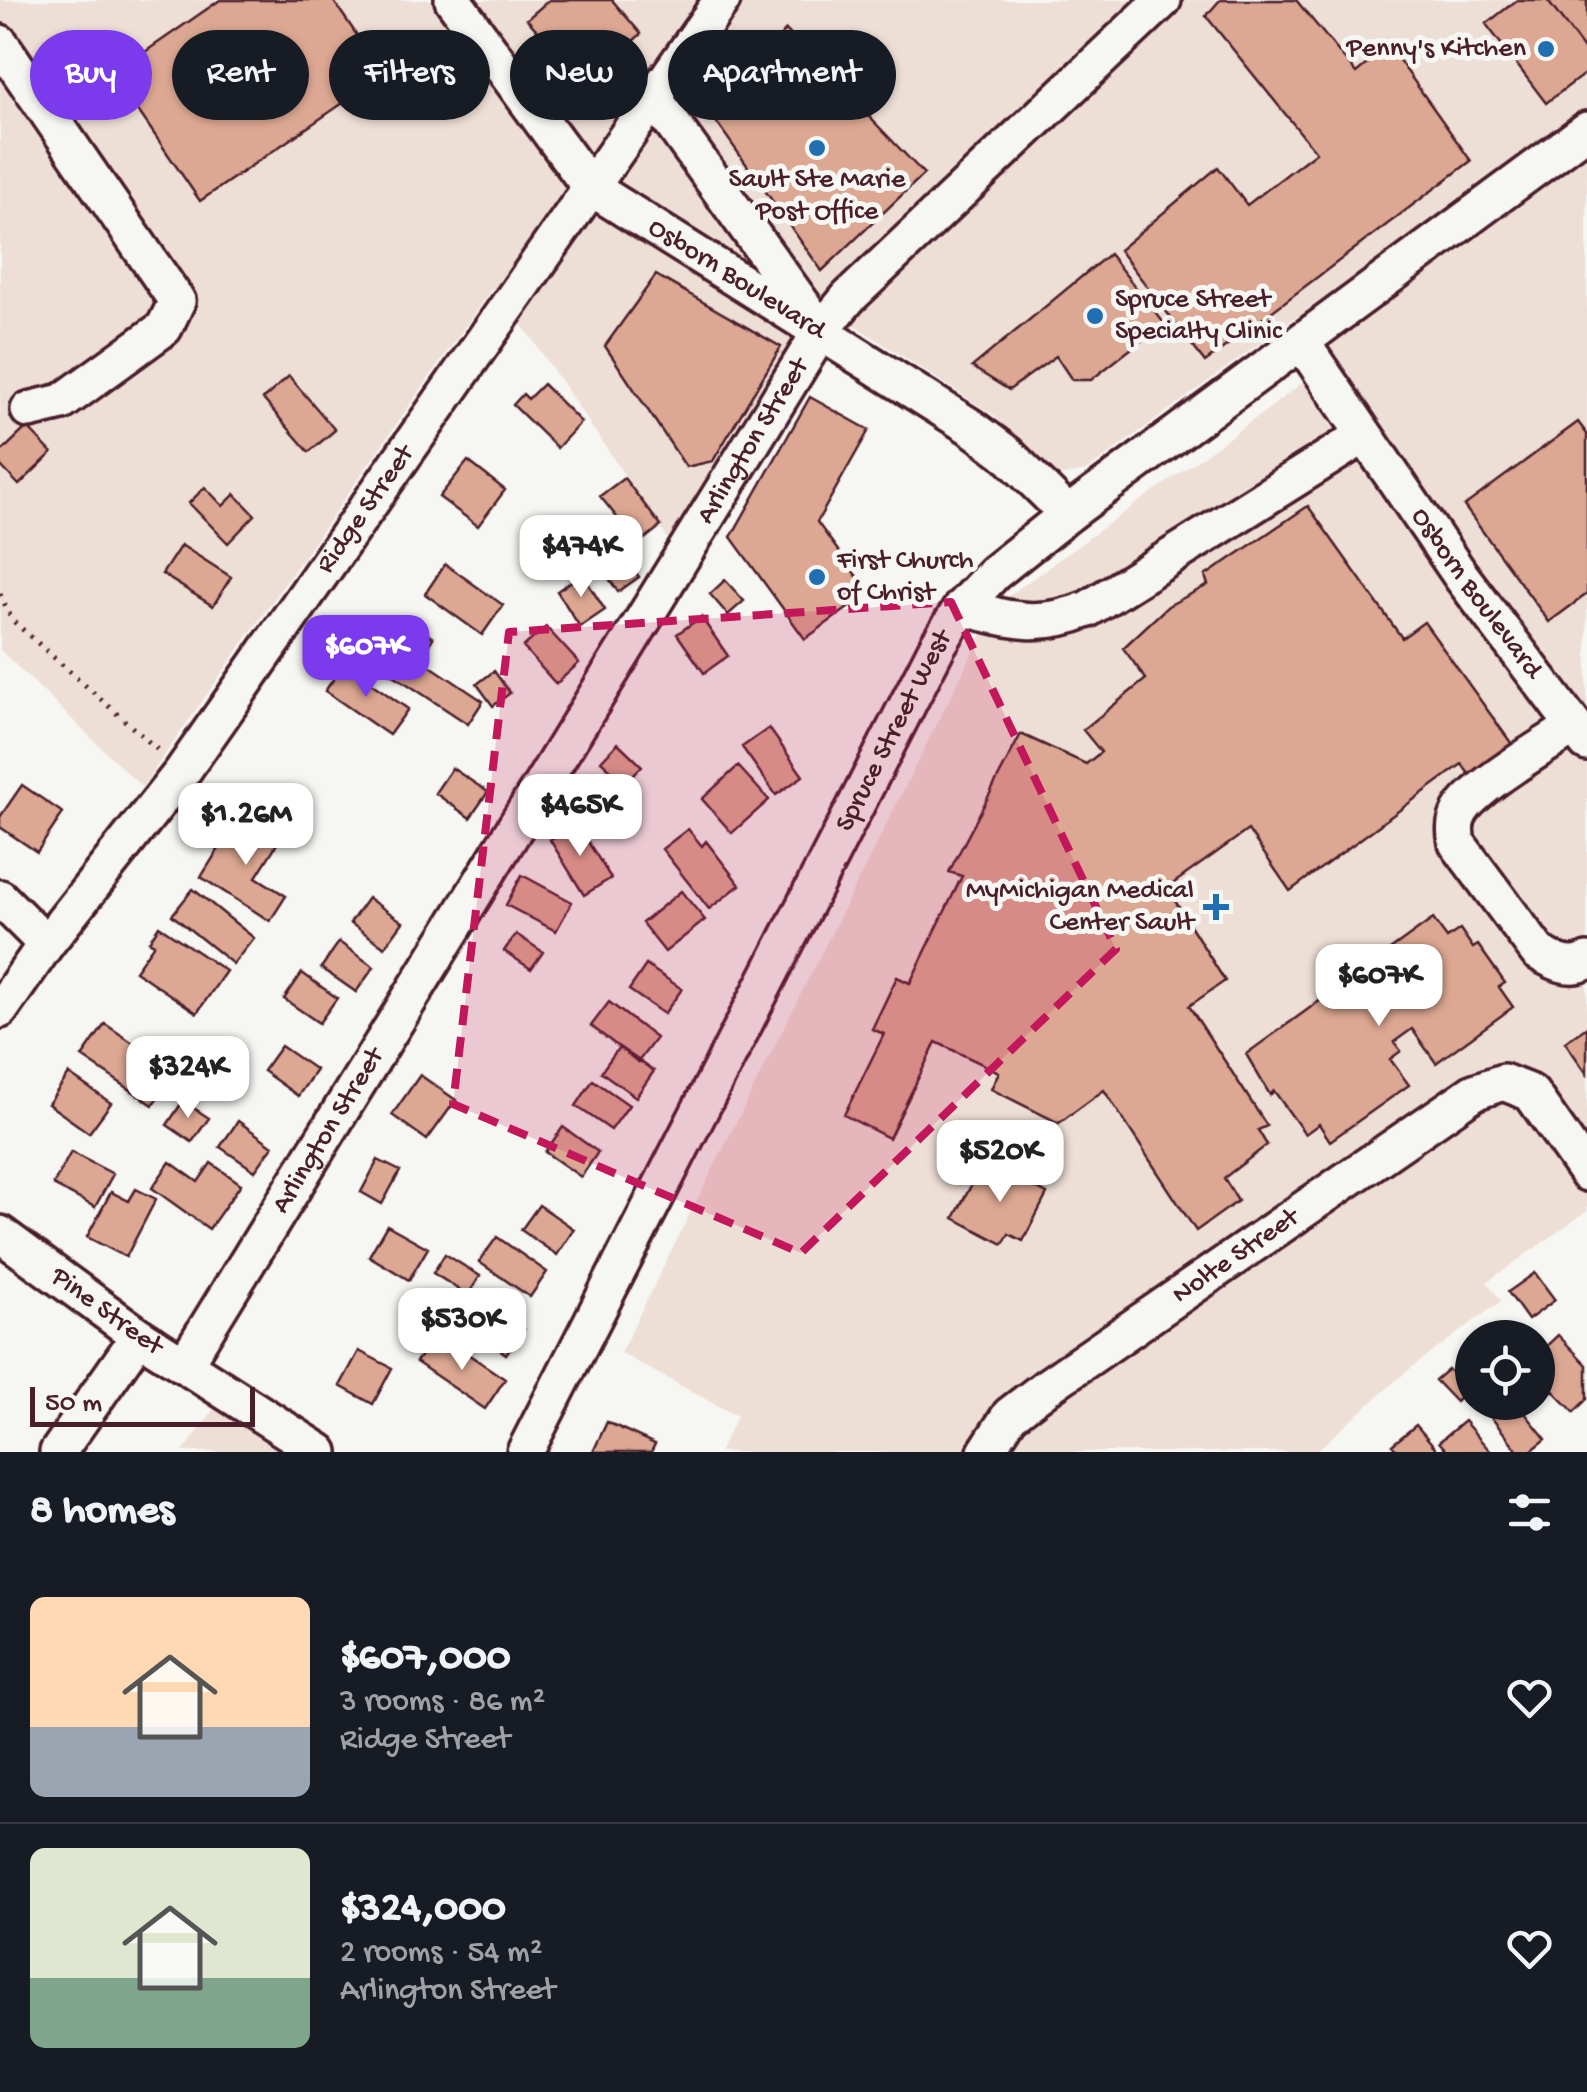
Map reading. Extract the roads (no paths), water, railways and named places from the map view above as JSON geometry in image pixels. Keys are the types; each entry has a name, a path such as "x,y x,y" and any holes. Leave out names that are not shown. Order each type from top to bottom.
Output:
{"street":[{"name":"Osborn Boulevard","path":"454,0 590,187 1006,452 1068,514"},
{"name":"Ridge Street","path":"0,1010 46,944 182,772 722,0"},
{"name":"Arlington Street","path":"184,1365 821,331 848,298 1163,0"},
{"path":"0,43 176,301 164,328 62,402 29,410"},
{"path":"653,97 821,331"},
{"name":"Spruce Street West","path":"526,1452 938,646 962,607 994,573 1068,514 1587,130"},
{"name":"Osborn Boulevard","path":"1302,343 1461,576 1580,735"},
{"path":"962,607 1022,622 1069,617 1088,609 1363,436"},
{"path":"1580,735 1474,797 1460,813 1454,828 1457,843 1538,952 1570,966 1587,961"},
{"path":"0,898 46,944"},
{"name":"Nolte Street","path":"986,1452 1010,1414 1474,1092 1503,1082 1531,1093 1587,1173"},
{"name":"Pine Street","path":"0,1234 139,1336 320,1452"},
{"path":"58,1452 139,1336"}],"place":[{"name":"Penny's Kitchen","path":"1546,49"},
{"name":"Sault Ste Marie Post Office","path":"817,148"},
{"name":"Spruce Street Specialty Clinic","path":"1095,316"},
{"name":"First Church of Christ","path":"817,577"},
{"name":"MyMichigan Medical Center Sault","path":"1216,907"}]}
